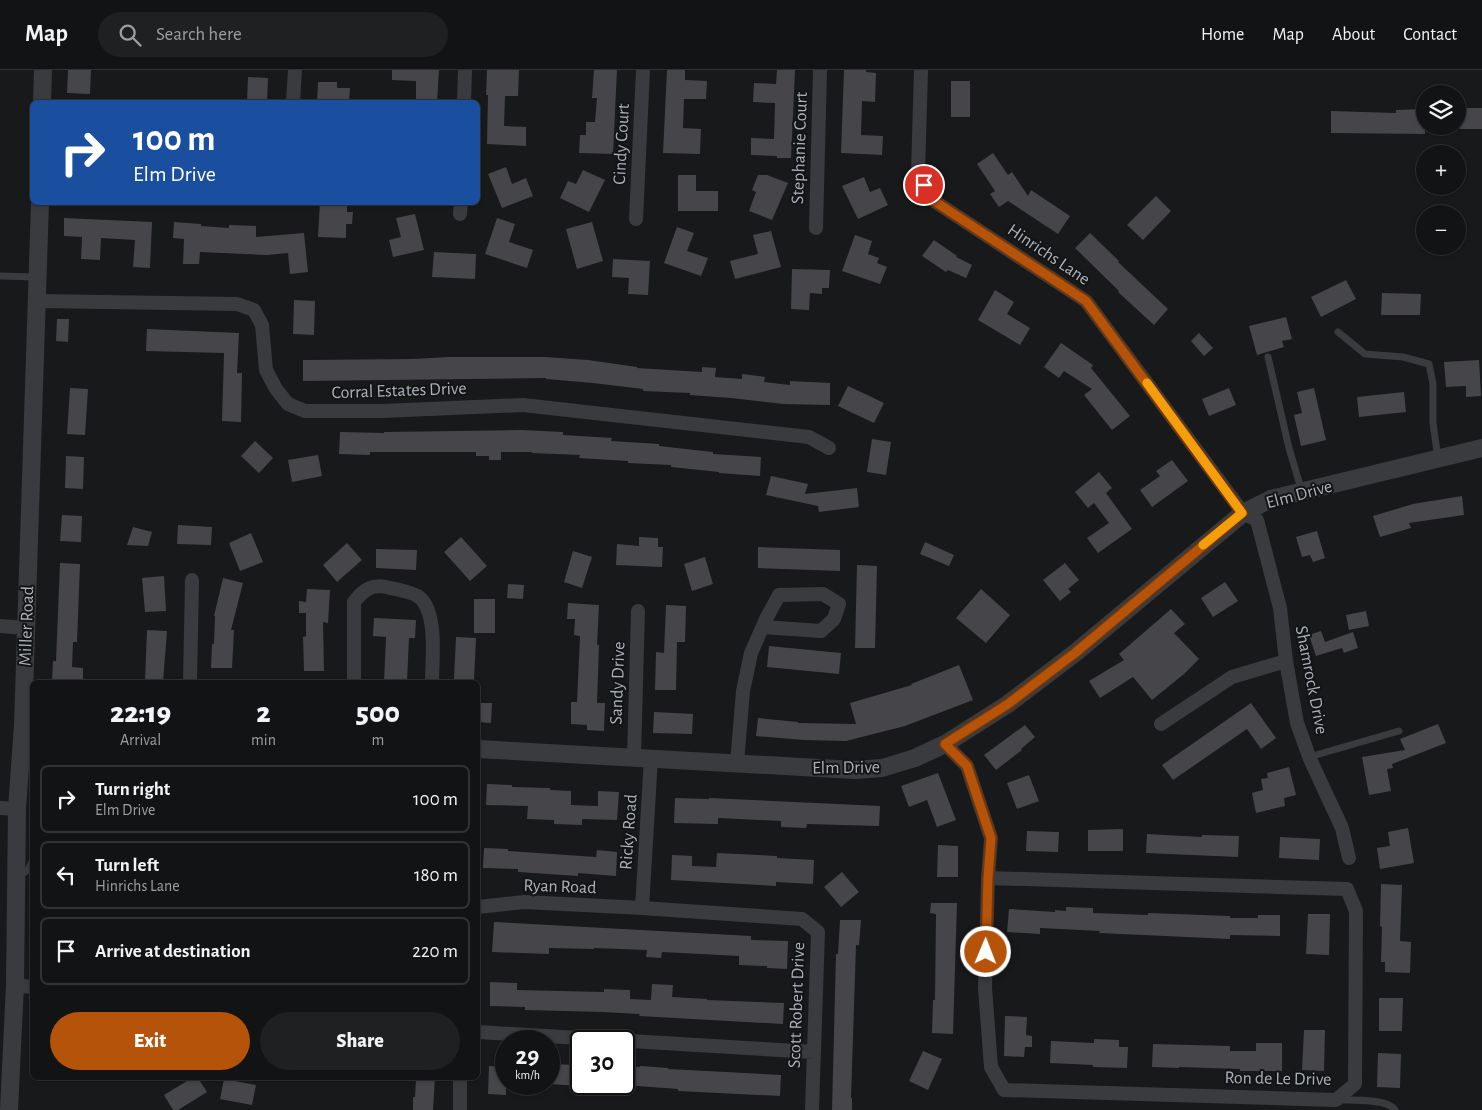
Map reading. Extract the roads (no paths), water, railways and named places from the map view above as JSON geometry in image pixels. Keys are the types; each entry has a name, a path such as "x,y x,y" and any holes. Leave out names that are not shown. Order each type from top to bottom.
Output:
{"street":[{"path":"42,70 42,100"},
{"path":"293,100 295,70"},
{"path":"464,100 465,70"},
{"name":"Cindy Court","path":"636,220 643,70"},
{"name":"Stephanie Court","path":"816,228 820,70"},
{"name":"Hinrichs Lane","path":"921,70 918,172 931,199 1086,301 1242,513"},
{"name":"Miller Road","path":"9,1110 24,986 9,808 28,725 26,628 40,205"},
{"name":"Corral Estates Drive","path":"36,300 237,304 254,310 262,325 266,370 276,389 288,404 305,411 382,411 523,405 809,437 829,448"},
{"name":"Elm Drive","path":"480,749 855,770 882,768 915,758 945,744 1008,704 1075,653 1242,513 1271,499 1482,448"},
{"name":"Shamrock Drive","path":"1242,513 1256,520 1280,608 1286,661 1298,723 1309,756 1342,828 1349,858"},
{"path":"190,680 192,580"},
{"path":"354,680 354,602 362,591 369,588 388,587 418,596 426,606 432,625 432,680"},
{"path":"736,763 743,691 751,653 762,627 778,595 823,594 838,604 834,619 821,631 762,627"},
{"name":"Sandy Drive","path":"638,611 643,758"},
{"path":"0,626 26,628"},
{"path":"1161,724 1232,677 1286,661"},
{"name":"Ron de Le Drive","path":"945,744 967,766 991,838 988,878 985,988 991,1067 1004,1090 1336,1100 1355,1084 1356,911 1347,889 988,878"},
{"name":"Ricky Road","path":"642,908 643,758"},
{"name":"Ryan Road","path":"480,907 524,902 642,908"},
{"name":"Scott Robert Drive","path":"642,908 802,919 818,932 812,1110"},
{"path":"480,1032 814,1052"},
{"path":"460,1080 460,1110"}],"lane":[{"path":"0,276 36,277"},
{"path":"1338,332 1365,354 1403,357 1429,364 1433,384 1433,423 1438,459"},
{"path":"1268,357 1289,448 1302,492"},
{"path":"1309,756 1399,731"},
{"path":"16,877 28,870 30,866"},
{"path":"1336,1100 1379,1102 1389,1105 1396,1110"}]}
